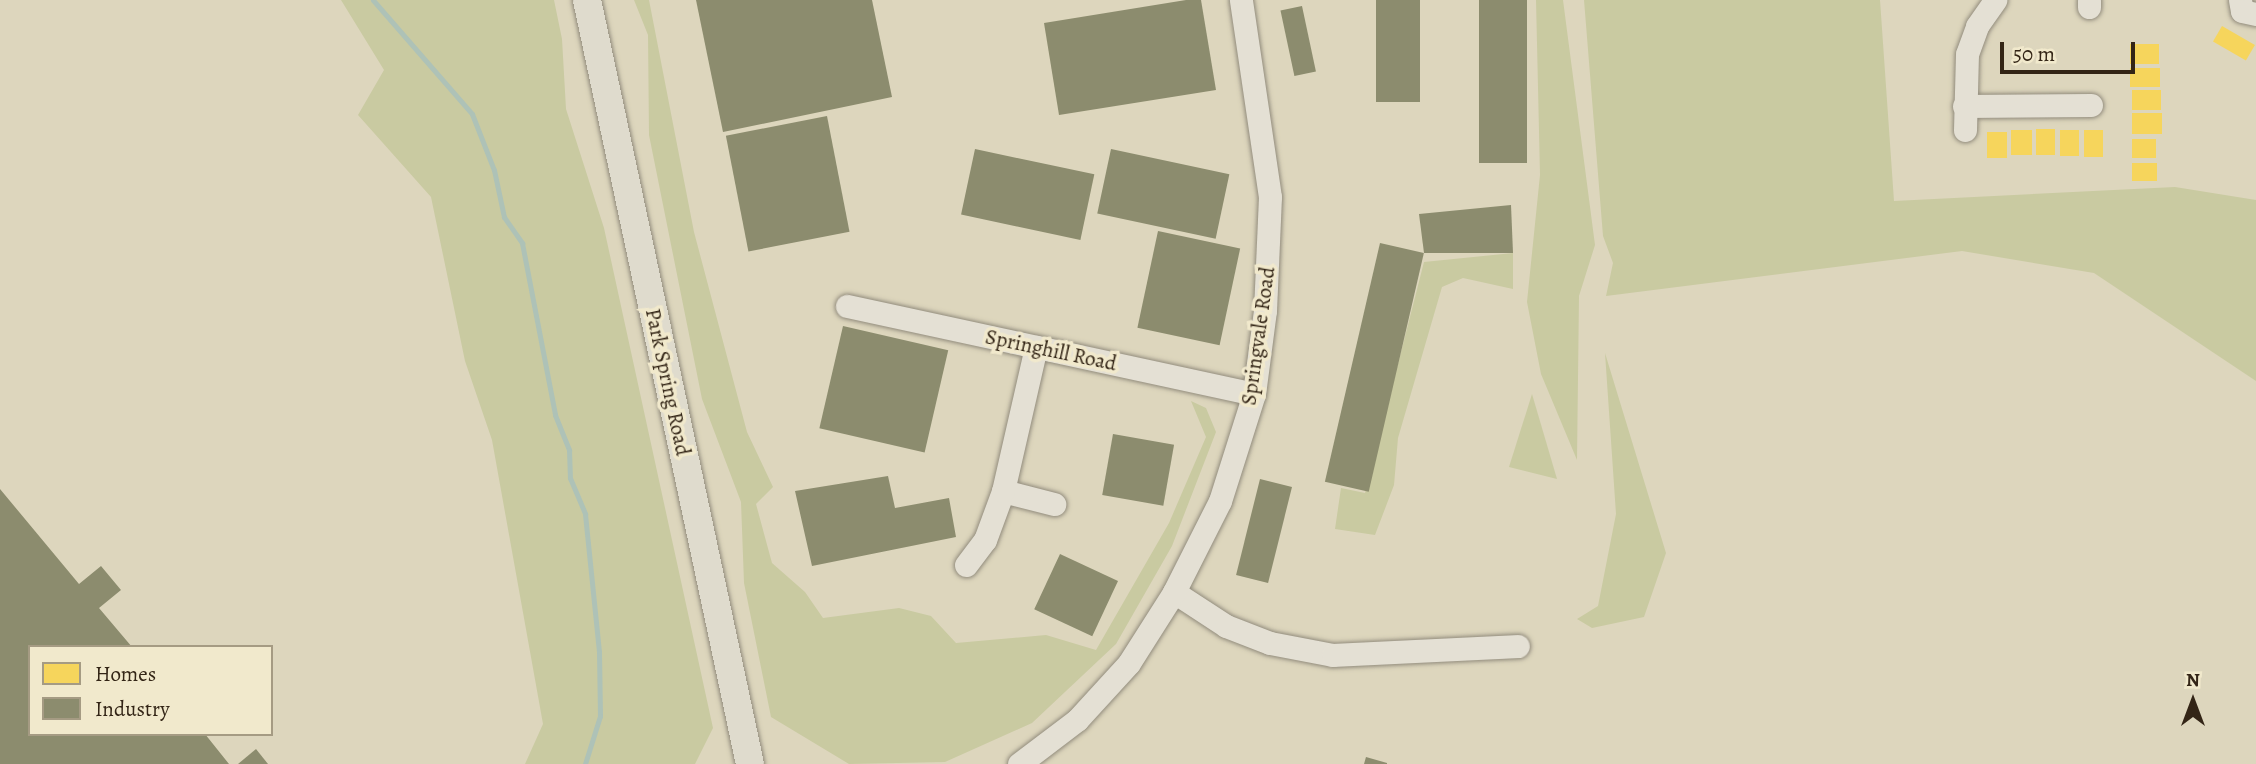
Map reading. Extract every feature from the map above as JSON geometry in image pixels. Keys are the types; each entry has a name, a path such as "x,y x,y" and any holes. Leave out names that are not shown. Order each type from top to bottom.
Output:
{"main road":[{"name":"Park Spring Road","path":"587,0 750,764"}],"street":[{"name":"Springvale Road","path":"1019,764 1077,720 1129,663 1174,592 1220,501 1254,394 1265,311 1270,197 1241,0"},
{"path":"1965,130 1964,107 1971,38 1994,0"},
{"path":"1964,107 2091,105"},
{"name":"Springhill Road","path":"847,306 1254,394"},
{"path":"966,565 985,540 1003,491 1036,347"},
{"path":"1003,491 1054,504"},
{"path":"1174,592 1226,626 1259,639 1333,655 1518,646"}],"green space":[{"path":"341,0 554,0 562,39 566,109 604,228 713,728 695,764 525,764 543,724 492,440 465,361 431,197 358,115 384,70"},
{"path":"634,0 649,0 694,232 747,432 773,487 756,504 772,563 805,592 823,618 899,608 931,616 956,643 1046,635 1096,650 1169,523 1206,437 1191,401 1206,408 1216,432 1172,546 1116,644 1032,723 945,762 849,764 771,717 744,583 741,502 702,399 649,135 648,35"},
{"path":"1536,0 1563,0 1595,245 1579,296 1577,460 1541,374 1527,302 1540,175"},
{"path":"1584,0 1880,0 1894,201 2175,187 2256,200 2256,381 2094,273 1962,251 1606,296 1613,263 1603,236"},
{"path":"1513,253 1513,289 1463,278 1442,287 1398,438 1394,485 1375,535 1335,529 1341,488 1365,493 1424,262"},
{"path":"1605,353 1666,553 1644,617 1592,628 1577,619 1598,606 1616,514"},
{"path":"1532,394 1557,479 1509,467"}],"building: Homes":[{"path":"2222,26 2255,45 2246,61 2213,42"},
{"path":"2130,44 2159,44 2159,64 2130,64"},
{"path":"2130,68 2160,68 2160,87 2130,87"},
{"path":"2132,90 2161,90 2161,110 2132,110"},
{"path":"2132,113 2162,113 2162,134 2132,134"},
{"path":"2036,129 2055,129 2055,155 2036,155"},
{"path":"2011,130 2032,130 2032,155 2011,155"},
{"path":"2060,130 2079,130 2079,156 2060,156"},
{"path":"2084,130 2103,130 2103,157 2084,157"},
{"path":"1987,132 2007,132 2007,158 1987,158"},
{"path":"2132,139 2156,139 2156,158 2132,158"},
{"path":"2132,163 2157,163 2157,181 2132,181"}],"building: Industry":[{"path":"696,0 872,0 892,97 723,132"},
{"path":"1186,0 1201,0 1216,90 1059,115 1044,23"},
{"path":"1376,0 1420,0 1420,102 1376,102"},
{"path":"1479,0 1527,0 1527,163 1479,163"},
{"path":"1302,6 1316,72 1294,76 1280,11"},
{"path":"827,116 850,232 748,251 726,136"},
{"path":"975,149 1094,174 1080,240 961,215"},
{"path":"1111,149 1229,174 1216,239 1097,214"},
{"path":"1511,205 1513,253 1424,253 1419,214"},
{"path":"1158,231 1240,248 1220,345 1137,328"},
{"path":"1380,243 1424,253 1369,492 1325,482"},
{"path":"843,326 948,350 925,453 819,428"},
{"path":"1113,434 1174,445 1163,506 1102,495"},
{"path":"888,476 895,508 949,498 956,537 812,566 795,491"},
{"path":"1260,479 1292,487 1268,583 1236,575"},
{"path":"0,489 79,584 101,566 121,590 99,608 130,645 28,645 28,736 207,736 229,764 0,764"},
{"path":"1060,554 1118,581 1092,636 1034,609"},
{"path":"256,749 268,764 238,764"},
{"path":"1366,757 1387,763 1387,764 1364,764"}],"waterway":[{"path":"373,0 472,114 494,170 504,217 522,243 555,415 569,450 570,478 585,514 599,652 600,716 585,764"}]}
